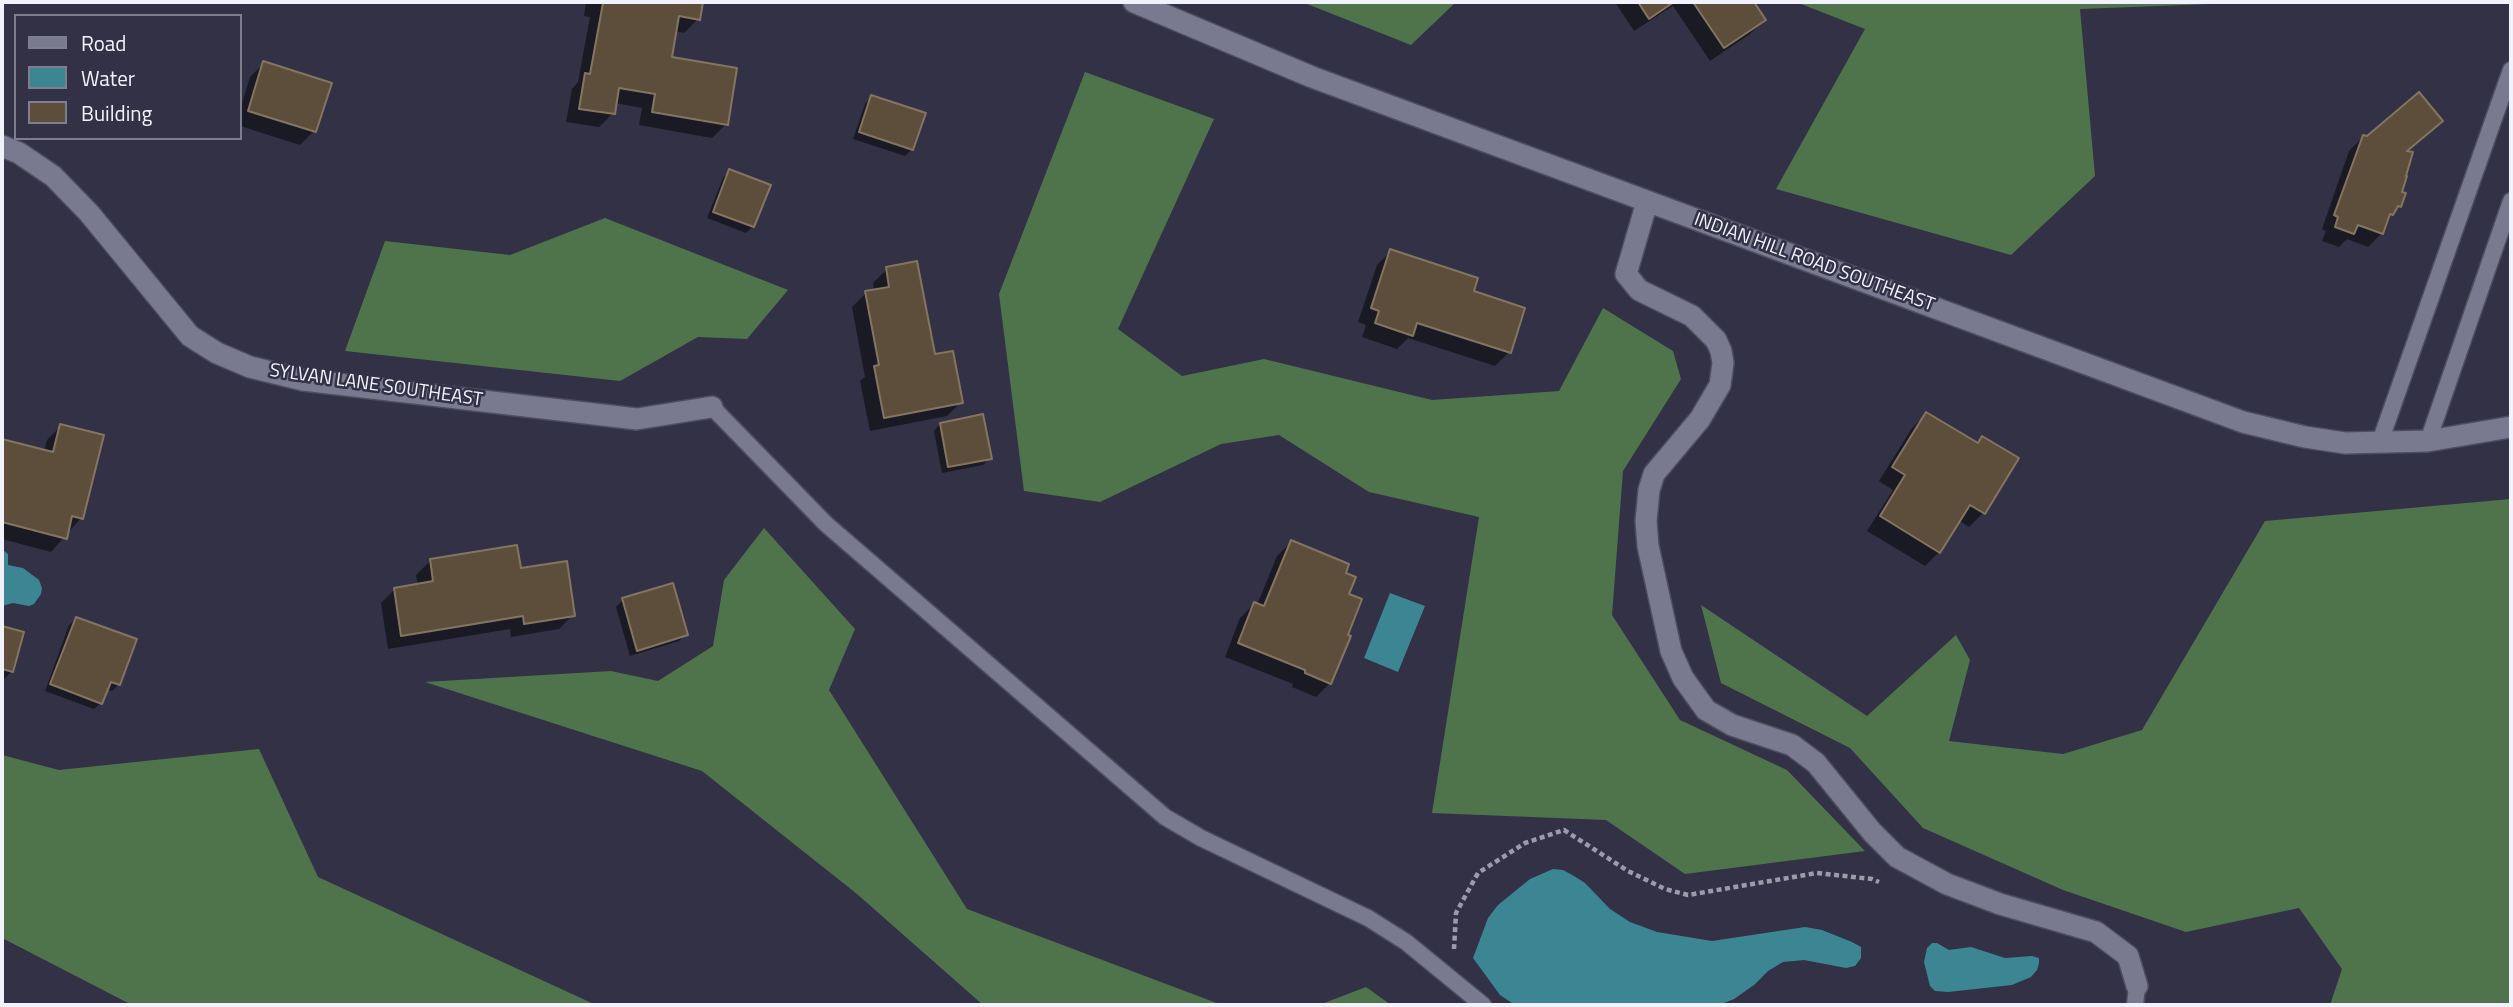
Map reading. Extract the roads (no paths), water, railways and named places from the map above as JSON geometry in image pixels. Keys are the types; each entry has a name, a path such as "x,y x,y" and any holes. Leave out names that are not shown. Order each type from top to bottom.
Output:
{"street":[{"name":"INDIAN HILL ROAD SOUTHEAST","path":"1134,2 1312,77 2244,422 2305,437 2345,443 2428,441 2511,427"},
{"name":"SYLVAN LANE SOUTHEAST","path":"2,146 19,153 53,176 89,213 190,335 217,353 250,367 303,380 637,419 712,407"},
{"path":"1647,202 1626,274 1639,290 1692,316 1716,340 1723,363 1720,385 1700,419 1654,474 1648,490 1648,546 1671,652 1683,678 1706,710 1732,725 1792,745 1816,763 1872,832 1897,857 1947,884 2033,915 2096,932 2128,956 2136,996"}],"lane":[{"path":"2380,442 2511,70"},
{"path":"2428,441 2511,201"},
{"path":"712,407 826,524 1165,817 1201,838 1368,918 1406,942 1483,1005"}],"water":[{"path":"2,549 8,554 8,565 23,568 39,580 41,594 34,604 29,606 13,603 2,606"},
{"path":"1390,593 1425,606 1398,672 1364,658"},
{"path":"1553,869 1563,870 1585,883 1610,909 1630,922 1657,932 1712,941 1805,927 1822,930 1852,942 1861,947 1861,958 1855,966 1846,968 1804,960 1783,962 1734,999 1719,1005 1515,1005 1500,995 1473,958 1488,918 1498,905 1530,879"},
{"path":"1932,943 1949,950 1971,947 2005,958 2032,956 2039,958 2039,963 2031,977 2012,985 1935,991 1930,986 1924,962 1927,948"}]}
